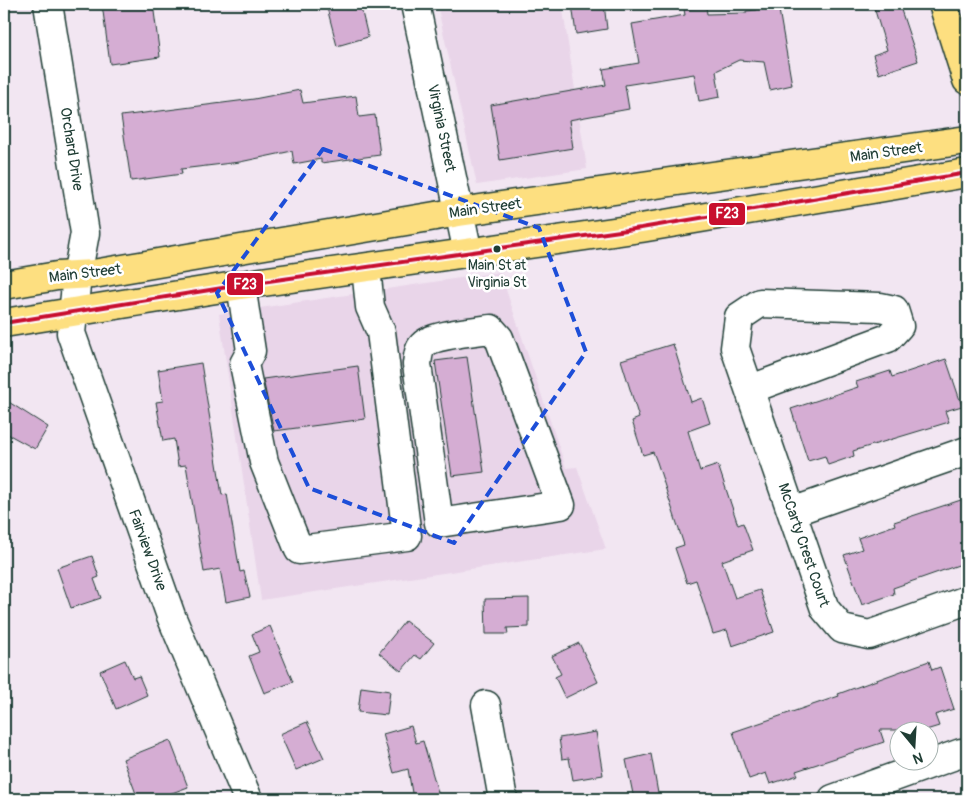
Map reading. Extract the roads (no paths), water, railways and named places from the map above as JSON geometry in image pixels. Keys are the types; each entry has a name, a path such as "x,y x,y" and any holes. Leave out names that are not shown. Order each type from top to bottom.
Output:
{"main road":[{"path":"943,4 967,80"},
{"name":"Main Street","path":"4,323 75,295 459,212 967,140"},
{"name":"Main Street","path":"4,285 57,276 75,295 241,285 641,228 967,173"}],"street":[{"name":"Orchard Drive","path":"48,4 84,233 75,295"},
{"name":"Virginia Street","path":"415,4 468,253"},
{"path":"241,285 251,350 244,364 264,462 299,550 407,536 380,332 370,307 366,268"},
{"name":"Fairview Drive","path":"75,295 71,333 168,607 248,799"},
{"name":"McCarty Crest Court","path":"751,389 888,338 899,326 894,310 880,307 760,303 739,317 735,348 751,389 825,609 842,629 869,635 967,600"},
{"path":"491,329 499,338 561,505 439,523 417,364 419,353 423,345 434,339 491,329"},
{"path":"792,512 967,451"},
{"path":"486,705 503,799"},
{"path":"834,799 961,753 967,754"}],"place":[{"name":"Main St at Virginia St","path":"497,249"}]}
